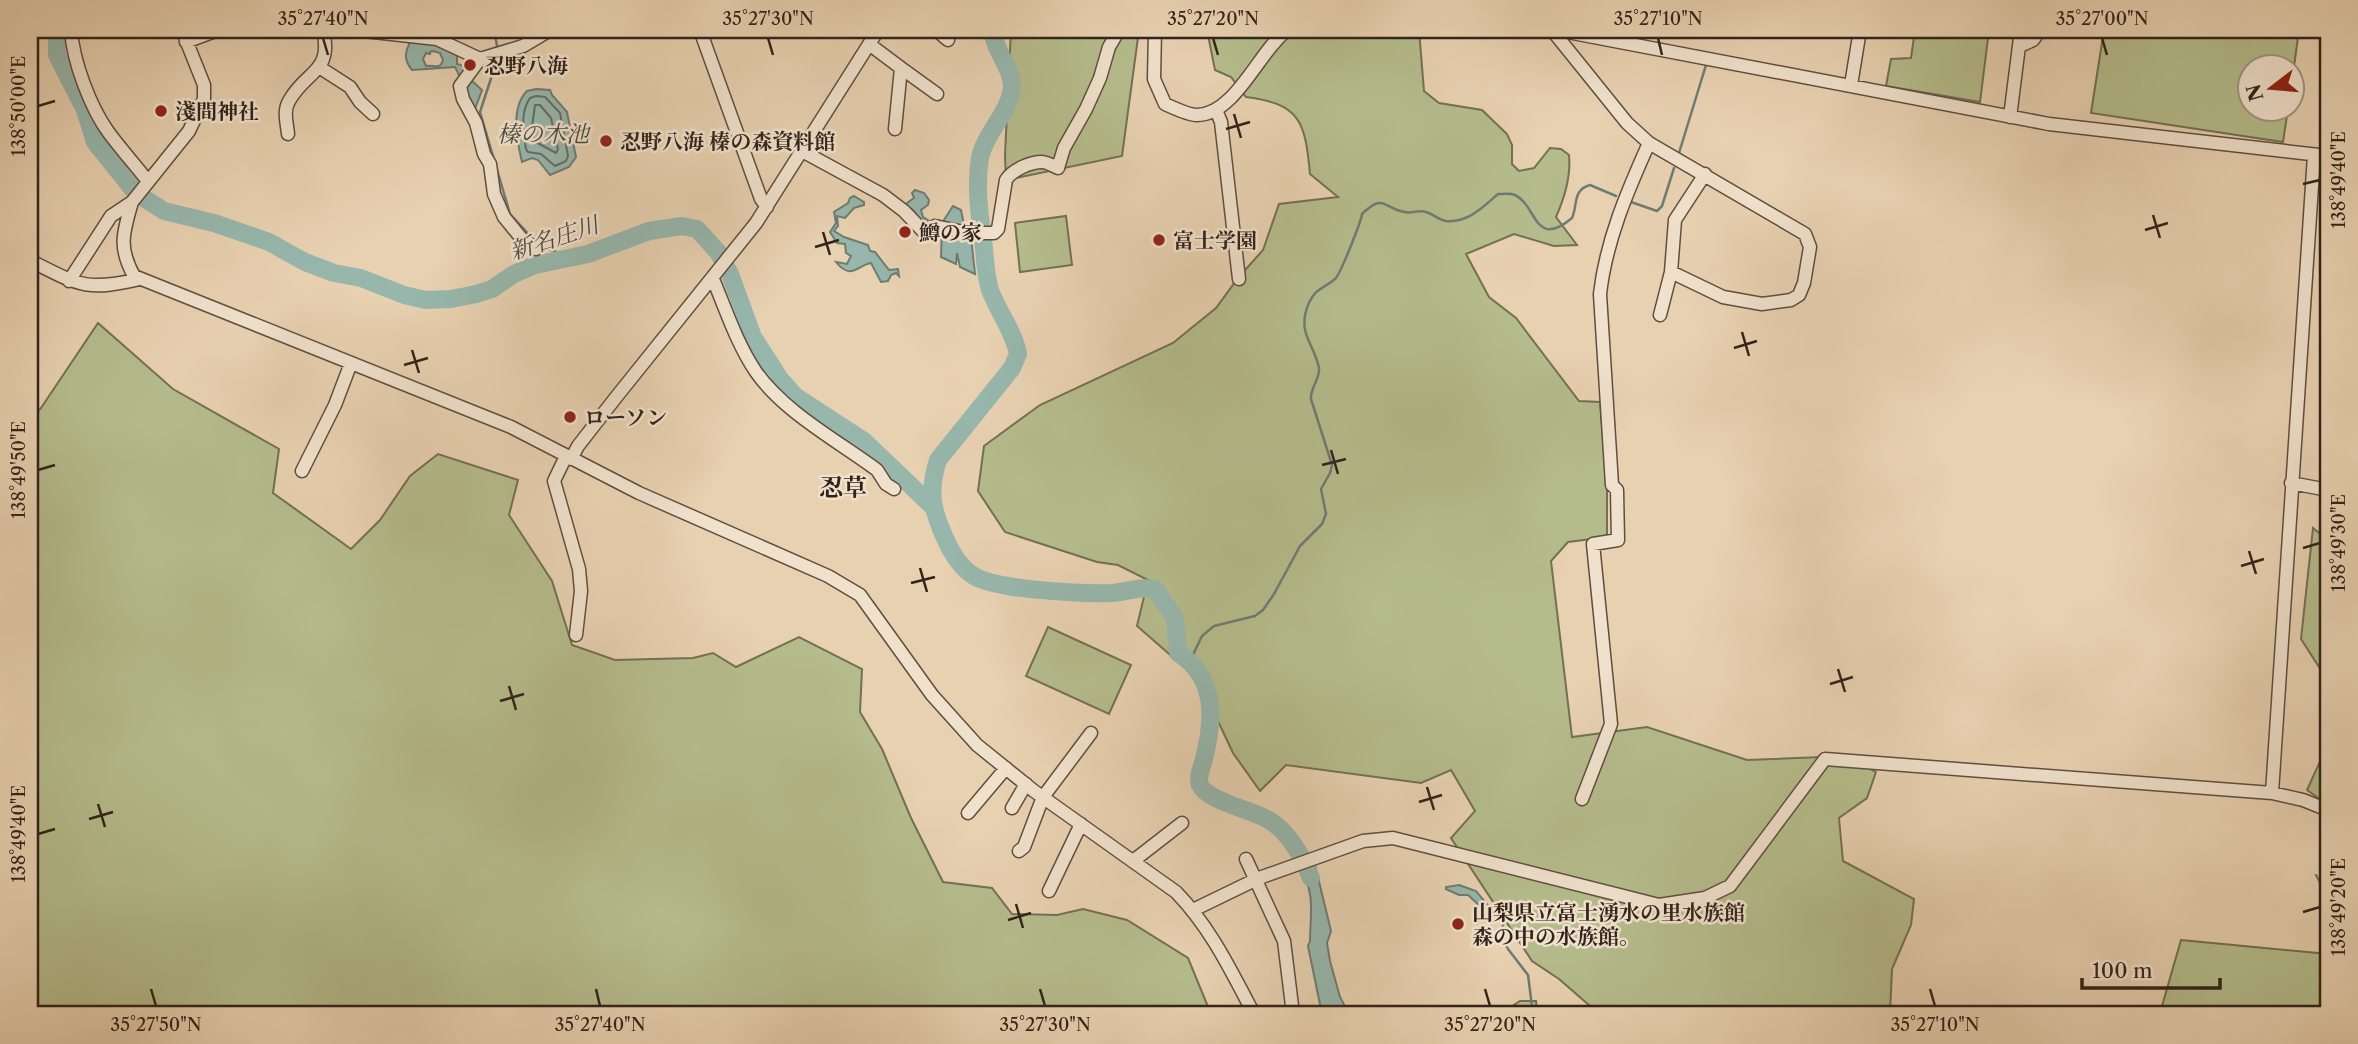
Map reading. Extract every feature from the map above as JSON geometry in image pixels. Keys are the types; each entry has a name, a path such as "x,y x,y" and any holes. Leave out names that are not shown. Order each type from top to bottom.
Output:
{"street":[{"path":"71,30 73,49 88,91 107,131 148,180"},
{"path":"218,30 184,36 204,85 204,99 189,131 132,202 123,244 125,260 134,276 511,427 639,493 828,576 860,595 932,695 977,745 1043,797 1176,892 1193,910 1210,932 1254,1014"},
{"path":"288,134 286,111 289,101 326,57 323,30"},
{"path":"355,30 437,39 480,59 523,46 550,30"},
{"path":"700,30 761,199 767,207"},
{"path":"576,635 581,591 579,569 554,481 569,457 714,278 767,207 878,30"},
{"path":"936,30 948,40"},
{"path":"802,151 883,195 904,211 924,232 935,226 968,233 994,233 998,229 1009,174 1042,162 1058,168 1064,148 1086,109 1100,78 1109,47 1119,30"},
{"path":"1155,30 1154,79 1166,104 1196,115 1216,110 1228,102 1261,57 1287,30"},
{"path":"1555,30 1591,32 2049,124 2328,156"},
{"path":"1555,30 1627,123 1649,143 1805,234 1810,247 1804,283 1799,295 1791,300 1762,304 1723,298 1671,272"},
{"path":"1851,85 1860,30"},
{"path":"2010,117 2021,30"},
{"path":"2020,46 2033,40 2040,30"},
{"path":"869,44 937,94"},
{"path":"480,59 460,86 463,99 476,123 484,155 490,163 494,194 504,217 513,230 536,249"},
{"path":"319,67 351,87 360,102 373,114"},
{"path":"895,129 901,68"},
{"path":"1216,110 1221,122 1239,279"},
{"path":"1582,799 1611,724 1593,544 1618,540 1617,491 1612,485 1600,294 1602,275 1622,203 1649,143"},
{"path":"2272,793 2314,155"},
{"path":"1660,315 1671,272 1675,220 1704,174"},
{"path":"69,281 111,216 132,202"},
{"path":"30,257 33,262 69,281 96,287 140,279"},
{"path":"714,278 737,336 756,372 794,411 877,470 886,484 894,489"},
{"path":"302,471 335,405 351,363"},
{"path":"2291,483 2328,489"},
{"path":"1019,851 1024,847 1043,797 1091,733"},
{"path":"1193,910 1257,879 1323,855 1363,841 1393,838 1659,905 1705,898 1730,886 1825,759 2272,793 2303,800 2328,810"},
{"path":"968,813 1006,768"},
{"path":"1012,808 1026,784"},
{"path":"1133,861 1182,823"},
{"path":"1049,891 1080,824"},
{"path":"1246,859 1284,941 1293,1014"}],"green space":[{"path":"1011,30 1139,30 1122,156 1006,180"},
{"path":"1207,30 1419,30 1424,91 1439,103 1482,110 1507,134 1512,145 1512,164 1519,171 1534,168 1550,148 1561,149 1569,155 1566,187 1556,217 1577,245 1554,246 1514,234 1466,254 1489,297 1516,318 1579,401 1600,402 1607,492 1607,537 1568,542 1551,561 1572,737 1647,727 1747,760 1847,756 1876,772 1867,798 1839,818 1843,861 1914,899 1911,925 1892,969 1890,1014 1591,1014 1590,1006 1559,979 1532,961 1451,838 1475,811 1451,770 1421,783 1286,765 1260,791 1233,753 1207,698 1192,674 1137,626 1148,580 1118,565 1097,562 1005,532 978,491 984,446 1040,405 1173,343 1216,308 1263,250 1279,204 1338,197 1310,174 1306,141 1297,119 1278,105 1246,97 1231,77 1215,70"},
{"path":"1915,30 1989,30 1980,102 1886,86 1891,59 1911,58"},
{"path":"2063,30 2299,30 2296,52 2236,52 2236,122 2286,122 2283,142 2091,113 2103,36"},
{"path":"1066,216 1072,265 1020,272 1015,223"},
{"path":"98,323 173,389 279,449 273,493 351,549 380,520 410,476 438,454 518,480 509,515 552,581 572,645 615,660 693,658 713,653 736,667 799,637 862,669 860,712 882,749 911,818 943,882 992,888 1012,914 1057,915 1083,909 1127,920 1188,958 1211,1014 30,1014 30,421"},
{"path":"2313,528 2328,540 2328,681 2301,639"},
{"path":"1048,627 1131,665 1109,714 1026,676"},
{"path":"2328,744 2328,805 2307,790"},
{"path":"2181,940 2328,954 2328,1014 2160,1013"},
{"path":"1520,1001 1536,1001 1537,1014 1494,1014 1503,1007 1506,1010"}],"water":[{"path":"411,40 441,45 457,55 457,64 465,66 466,70 460,77 455,67 412,70 406,59","holes":["426,53 440,53 443,60 440,65 426,66 423,59"]},
{"path":"471,80 482,90 475,109 464,89"},
{"name":"榛の木池","path":"550,90 567,112 576,157 569,167 550,175 538,160 532,158 522,162 518,144 518,106 527,91"},
{"path":"915,190 924,193 929,200 928,205 921,210 923,217 929,221 923,224 913,210 906,206 914,198 912,193"},
{"path":"854,196 864,202 864,205 854,208 845,218 837,216 838,226 834,231 868,245 870,251 875,252 889,270 898,269 899,276 896,273 891,275 888,281 881,282 871,263 850,271 841,268 836,262 847,264 851,256 846,253 845,244 837,243 830,232 836,223 834,212"},
{"path":"953,206 961,210 966,235 971,237 975,274 960,267 957,253 956,264 941,257 942,223"},
{"path":"1315,865 1331,931 1327,943 1330,961 1340,997 1349,1014 1322,1014 1308,946 1310,895 1300,870"},
{"path":"1459,885 1476,891 1497,916 1492,917 1468,895 1459,895 1446,889"}],"waterway":[{"name":"新名庄川","path":"57,30 57,55 85,110 95,142 136,193 164,211 214,223 269,242 305,262 334,273 361,278 404,295 426,300 476,294 492,289 514,274 535,265 588,254 649,231 682,226 697,229 718,252 730,274 753,337 780,379 795,396 864,441 932,506"},
{"path":"494,30 498,51"},
{"path":"993,30 1012,85 1008,104 980,158 979,203 989,285 1018,354 1012,368 938,460 932,491 934,509 941,528 950,549 961,564 969,573 985,581 1020,588 1082,593 1155,589 1175,618 1178,653 1200,674 1209,700 1210,729 1199,775 1200,785 1211,796 1275,824 1294,845 1311,878"},
{"path":"498,57 480,112 510,214 534,240"},
{"path":"1679,153 1706,65"},
{"path":"1631,202 1657,211 1662,206 1674,168"},
{"path":"1190,661 1202,636 1214,626 1255,616 1263,610 1300,546 1322,524 1326,514 1321,489 1332,465 1311,399 1319,368 1305,331 1305,315 1314,295 1338,275 1362,214 1380,203 1408,212 1424,211 1443,220 1454,221 1475,213 1498,194 1509,194 1522,200 1538,222 1550,229 1560,227 1572,218 1578,194 1584,187 1590,185 1616,196"},
{"path":"539,245 563,255 576,257"},
{"path":"2316,875 2328,897"},
{"path":"1497,916 1503,921 1503,940 1528,975 1533,1014"}],"place":[{"name":"忍野八海","path":"470,65"},
{"name":"淺間神社","path":"161,111"},
{"name":"忍野八海 榛の森資料館","path":"606,141"},
{"name":"鱒の家","path":"905,232"},
{"name":"富士学園","path":"1159,240"},
{"name":"ローソン","path":"570,417"},
{"name":"山梨県立富士湧水の里水族館 森の中の水族館。","path":"1458,924"}],"district":[{"name":"忍草","path":"843,487"}]}
